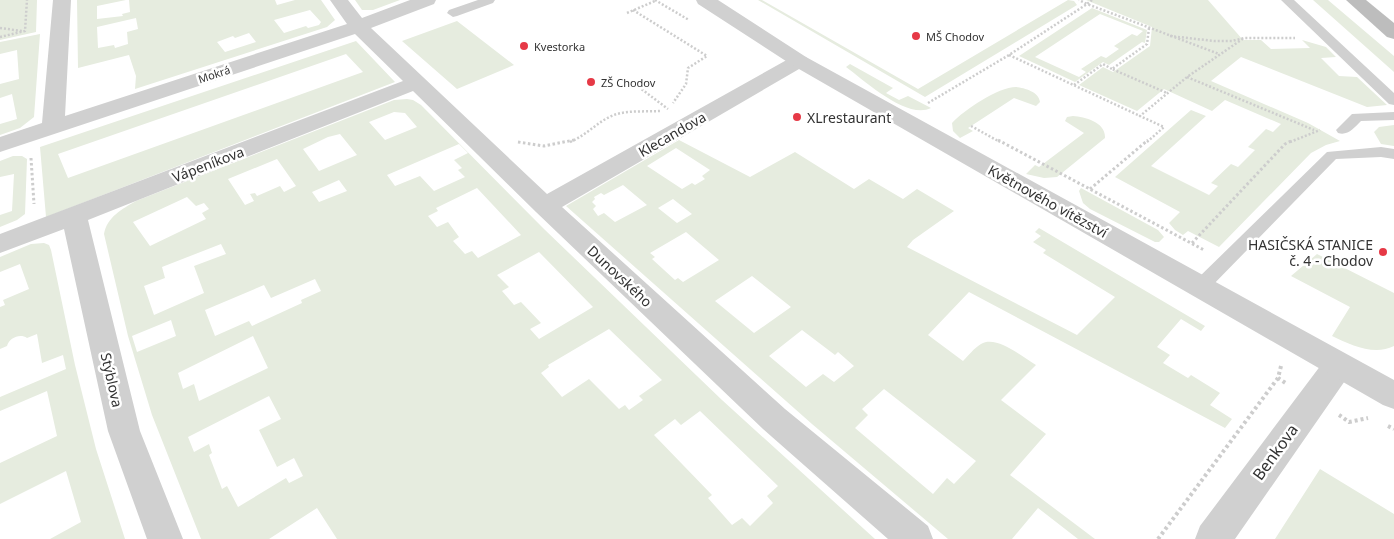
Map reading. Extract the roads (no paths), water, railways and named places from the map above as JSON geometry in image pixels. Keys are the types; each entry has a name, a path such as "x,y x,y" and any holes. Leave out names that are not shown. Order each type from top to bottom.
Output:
{"main road":[{"path":"1355,0 1394,33"}],"street":[{"path":"53,127 62,0"},
{"name":"Dunovského","path":"339,0 358,26 545,206 774,419 915,539"},
{"name":"Mokrá","path":"0,145 358,26 426,0"},
{"name":"Květnového vítězství","path":"705,0 799,62 1394,396"},
{"name":"Klecandova","path":"545,206 799,62"},
{"name":"Vápeníkova","path":"0,244 416,83"},
{"name":"Stýblova","path":"74,216 124,431 165,539"},
{"name":"Benkova","path":"1213,539 1338,366"}],"lane":[{"path":"453,14 489,0"},
{"path":"1288,0 1394,101"},
{"path":"1343,130 1357,117 1394,116"},
{"path":"1200,287 1332,155 1381,152 1394,154"}],"place":[{"name":"MŠ Chodov","path":"916,36"},
{"name":"Kvestorka","path":"524,46"},
{"name":"ZŠ Chodov","path":"591,82"},
{"name":"XLrestaurant","path":"797,117"},
{"name":"HASIČSKÁ STANICE č. 4 - Chodov","path":"1383,252"}]}
